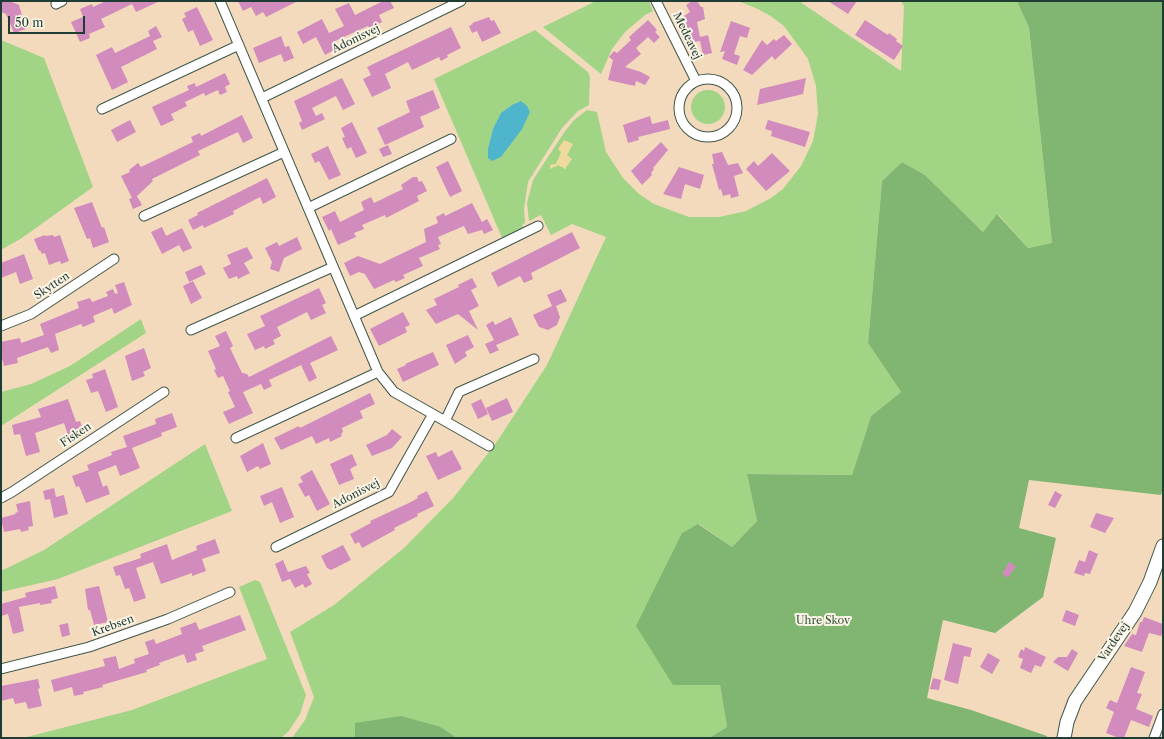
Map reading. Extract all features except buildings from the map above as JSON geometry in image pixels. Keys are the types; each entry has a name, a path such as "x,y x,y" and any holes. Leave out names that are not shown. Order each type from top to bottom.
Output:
{"street":[{"path":"220,1 378,372 394,392 489,446"},
{"name":"Adonisvej","path":"262,98 460,1"},
{"name":"Medeavej","path":"656,1 696,81"},
{"path":"102,109 239,45"},
{"path":"709,78 722,82 732,91 737,104 736,117 728,128 717,136 703,136 691,131 682,121 679,108 681,97 687,88 696,81 709,78"},
{"path":"308,208 450,139"},
{"path":"144,216 284,152"},
{"path":"354,316 538,226"},
{"name":"Skytten","path":"1,326 31,314 114,259"},
{"path":"191,330 333,267"},
{"path":"445,421 459,392 534,359"},
{"path":"236,438 378,372"},
{"name":"Fisken","path":"1,498 164,392"},
{"name":"Adonisvej","path":"276,547 389,492 433,414"},
{"name":"Vardevej","path":"1064,738 1075,701 1135,612 1150,582 1162,550"},
{"name":"Krebsen","path":"1,670 89,647 168,618 230,592"},
{"path":"1154,738 1163,714"}],"green space":[{"path":"596,1 649,1 653,11 645,15 625,32 612,49 601,74 543,27"},
{"path":"738,1 799,1 901,71 904,6 901,1 1017,1 1029,28 1052,243 1028,248 998,214 983,232 925,175 902,162 882,181 868,343 901,392 871,416 852,475 747,474 757,521 732,547 699,524 673,685 720,685 727,727 709,738 457,738 441,727 355,738 292,738 305,720 314,697 290,632 334,605 404,548 454,497 496,443 547,365 606,237 572,224 551,235 541,215 529,221 527,203 533,180 574,120 587,110 597,112 606,152 623,178 639,194 654,204 689,217 719,217 746,211 771,198 783,189 801,166 813,141 818,114 816,86 808,59 784,26 758,9","holes":["572,145 566,155 566,169 558,165 550,165 556,164 562,152"]},
{"name":"Uhre Skov","path":"1017,1 1163,1 1163,489 1161,495 1029,480 1019,528 1056,538 1043,597 995,633 943,620 927,698 971,710 1047,736 1047,738 709,738 727,727 720,685 673,685 636,626 682,533 698,524 732,547 757,521 747,474 852,475 871,416 901,392 868,343 882,181 902,162 925,175 983,232 997,214 1028,248 1052,243 1029,28"},
{"path":"535,30 588,72 590,77 589,105 578,111 562,128 528,182 524,209 525,223 522,225 525,230 503,240 434,79"},
{"path":"1,40 44,58 93,187 22,238 1,250"},
{"path":"708,90 720,95 725,107 720,119 708,124 696,119 691,107 696,95"},
{"path":"141,319 146,333 1,426 1,392 31,384 70,366"},
{"path":"205,444 232,511 58,579 1,592 1,571 44,550"},
{"path":"255,580 260,582 306,695 300,714 289,731 281,738 23,738 132,710 267,659 239,587"},
{"path":"401,716 441,727 457,738 355,738 355,723"}],"sand":[{"path":"564,140 573,144 567,155 572,159 565,169 559,165 550,169 550,165 556,164 561,152 558,149"}],"water":[{"path":"521,101 527,106 530,112 522,129 501,157 492,161 488,158 488,149 493,129 501,113 512,105"}]}
